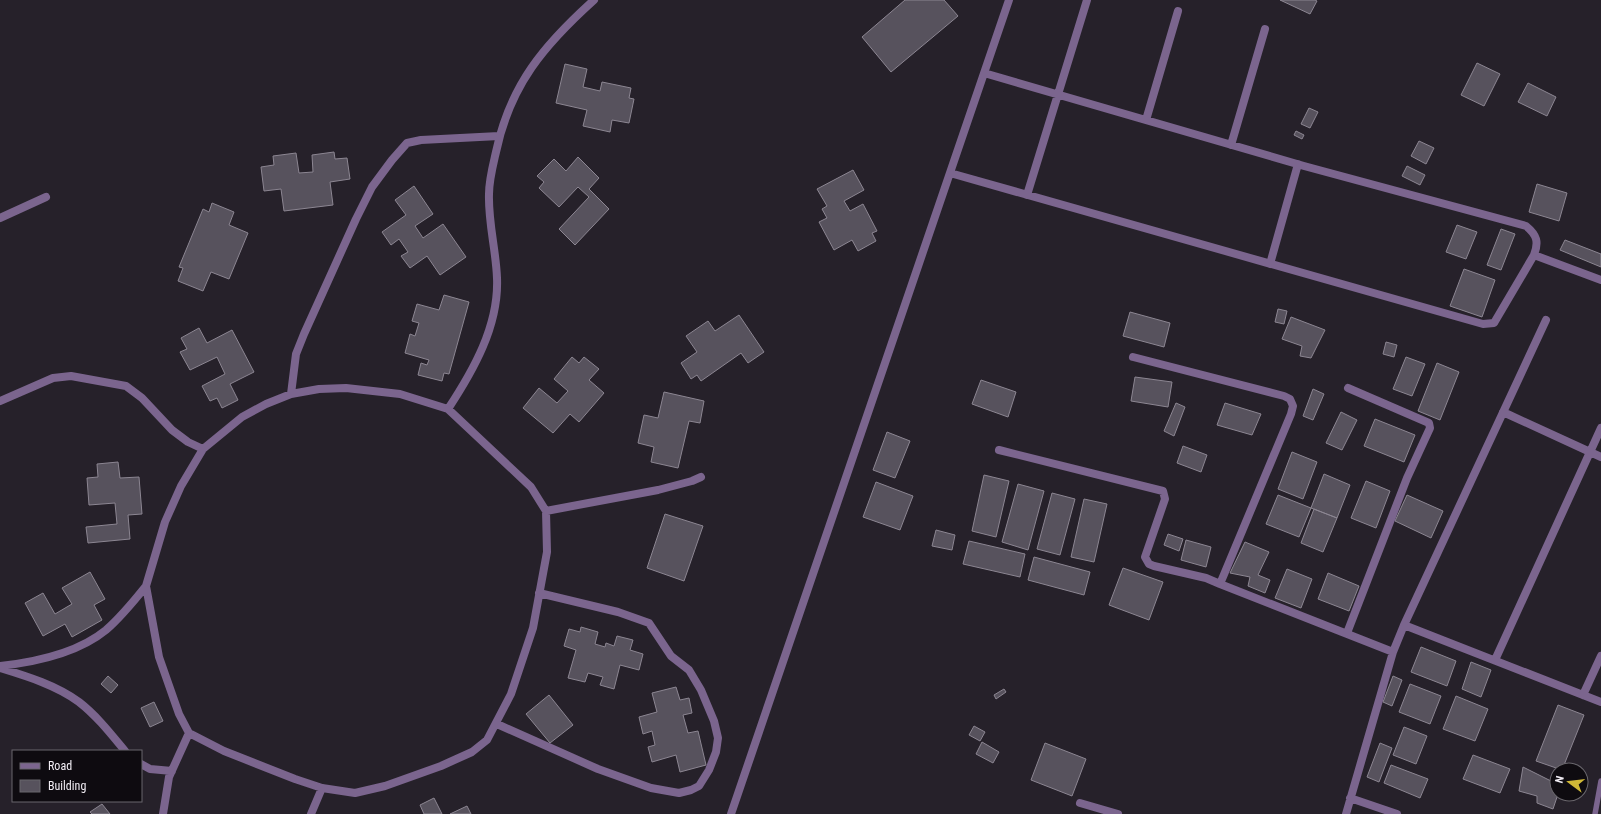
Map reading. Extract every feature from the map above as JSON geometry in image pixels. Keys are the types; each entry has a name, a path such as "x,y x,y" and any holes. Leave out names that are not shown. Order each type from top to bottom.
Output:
{"street":[{"path":"448,410 478,360 488,333 494,304 497,279 490,225 489,193 501,126 517,91 532,64 566,25 594,0"},
{"path":"731,814 1009,0"},
{"path":"1027,195 1087,0"},
{"path":"1146,120 1178,11"},
{"path":"1231,145 1265,30"},
{"path":"950,173 1483,324 1494,324 1534,255 1538,244 1536,237 1526,226 1231,145 984,72"},
{"path":"291,394 296,354 304,334 372,187 392,160 407,143 421,140 499,136"},
{"path":"1270,264 1298,164"},
{"path":"0,218 46,197"},
{"path":"1534,255 1601,280"},
{"path":"1346,814 1393,652 1404,625 1546,320"},
{"path":"1133,357 1284,396 1290,399 1293,406 1220,584"},
{"path":"0,401 53,378 71,376 126,386 142,398 172,430 188,442 203,449"},
{"path":"0,667 19,664 79,647 106,630 146,586 165,522 181,486 203,449 242,417 266,404 291,394 319,389 346,388 381,391 400,394 448,410 531,487 546,511 547,552 533,628 511,694 497,724 487,740 472,752 441,766 385,786 355,793 322,788 249,762 202,741 189,733 179,714 160,657 146,586"},
{"path":"1347,634 1407,478 1430,428 1429,423 1348,388"},
{"path":"1503,412 1601,457"},
{"path":"1495,660 1601,428"},
{"path":"999,450 1163,491 1165,498 1145,557 1146,561 1154,566 1206,578 1393,652"},
{"path":"546,511 658,490 692,481 701,477"},
{"path":"497,724 598,769 651,788 679,793 699,786 709,770 716,752 718,738 714,721 701,690 689,670 671,656 649,623 618,612 539,593"},
{"path":"1404,625 1601,702"},
{"path":"1583,695 1601,656"},
{"path":"0,667 31,678 78,701 98,719 124,750"},
{"path":"163,814 169,777 189,733"},
{"path":"142,765 150,769 172,771"},
{"path":"311,814 322,788"},
{"path":"1350,798 1397,814"},
{"path":"1080,803 1118,814"}],"lane":[{"path":"1595,814 1601,781"}],"building":[{"path":"905,0 944,0 958,16 891,72 862,37"},
{"path":"1280,0 1315,0 1317,1 1310,14"},
{"path":"1477,63 1500,74 1484,106 1461,95"},
{"path":"565,64 587,69 583,87 600,91 602,82 631,88 629,98 634,99 629,123 612,120 610,132 583,126 587,110 556,103"},
{"path":"1528,83 1556,97 1547,116 1518,102"},
{"path":"1309,108 1318,112 1310,128 1301,124"},
{"path":"1296,131 1304,135 1302,139 1294,135"},
{"path":"1419,141 1434,148 1426,164 1411,156"},
{"path":"334,152 335,159 347,158 350,179 330,182 333,205 284,211 281,189 264,191 261,167 274,165 273,156 296,153 299,173 313,172 312,155"},
{"path":"578,157 599,178 589,189 609,209 575,245 559,229 589,197 578,187 559,207 539,188 544,182 537,176 554,159 566,171"},
{"path":"1407,166 1425,175 1420,185 1402,176"},
{"path":"853,170 864,190 844,201 850,211 863,204 877,231 872,233 876,241 858,251 852,240 834,250 819,222 827,218 822,209 827,206 817,189"},
{"path":"1537,184 1567,193 1559,221 1529,212"},
{"path":"414,186 433,214 415,226 423,238 443,224 466,257 440,275 427,256 410,268 401,256 408,252 399,239 391,245 382,232 406,215 395,200"},
{"path":"212,203 234,212 229,225 248,233 229,279 211,272 203,291 178,281 183,268 179,267 203,209 209,212"},
{"path":"1457,225 1477,232 1466,259 1446,252"},
{"path":"1501,229 1515,234 1501,270 1487,265"},
{"path":"1565,240 1601,254 1601,267 1560,250"},
{"path":"1464,269 1495,280 1482,317 1450,306"},
{"path":"444,295 469,302 449,374 444,373 442,381 418,375 421,363 427,365 429,360 405,353 410,334 415,336 419,323 412,321 417,304 439,310"},
{"path":"1278,309 1287,311 1284,324 1275,322"},
{"path":"1130,312 1170,323 1164,347 1123,336"},
{"path":"739,315 764,352 748,363 741,353 701,381 697,375 691,379 681,363 697,352 686,336 708,321 715,331"},
{"path":"1291,317 1325,330 1311,358 1300,356 1302,346 1282,339"},
{"path":"199,328 207,343 232,330 254,372 230,384 238,400 222,408 217,398 210,401 202,386 225,374 217,357 190,370 180,352 187,349 181,338"},
{"path":"1386,342 1397,345 1394,357 1383,354"},
{"path":"572,357 579,363 584,357 599,369 589,380 604,393 579,422 570,414 553,433 523,408 539,388 557,403 568,391 554,379"},
{"path":"1406,357 1425,364 1412,396 1393,389"},
{"path":"1437,363 1459,372 1440,420 1418,411"},
{"path":"1135,377 1172,382 1168,407 1131,401"},
{"path":"981,380 1016,392 1008,417 972,404"},
{"path":"1313,389 1324,394 1313,420 1303,416"},
{"path":"664,392 704,401 700,423 689,421 678,468 651,462 654,447 638,443 644,415 658,418"},
{"path":"1176,403 1185,407 1174,436 1164,431"},
{"path":"1225,403 1261,414 1252,435 1217,425"},
{"path":"1341,412 1357,420 1342,450 1326,443"},
{"path":"1375,419 1415,435 1404,462 1364,446"},
{"path":"887,432 910,441 895,478 873,470"},
{"path":"1183,446 1207,455 1201,472 1177,463"},
{"path":"1292,452 1317,462 1303,499 1278,489"},
{"path":"118,462 120,478 139,477 142,514 128,515 130,539 88,543 86,527 117,524 115,503 89,505 87,478 98,477 97,464"},
{"path":"1324,474 1350,485 1337,518 1311,508"},
{"path":"984,475 1009,481 996,537 972,531"},
{"path":"1366,481 1390,491 1376,528 1351,518"},
{"path":"876,482 913,496 900,530 863,517"},
{"path":"1018,484 1044,491 1028,550 1002,542"},
{"path":"1052,493 1075,499 1060,555 1037,549"},
{"path":"1278,495 1311,508 1299,537 1266,524"},
{"path":"1407,495 1443,511 1431,538 1395,521"},
{"path":"1084,499 1107,504 1094,562 1071,557"},
{"path":"1314,509 1337,518 1323,552 1301,543"},
{"path":"665,514 703,526 684,581 647,568"},
{"path":"936,530 955,535 952,550 932,546"},
{"path":"1168,534 1183,539 1179,551 1164,545"},
{"path":"1186,540 1211,547 1206,567 1181,560"},
{"path":"969,541 1025,554 1020,577 963,564"},
{"path":"1245,542 1269,552 1258,575 1270,580 1265,593 1248,586 1250,577 1230,573"},
{"path":"1034,557 1090,572 1084,595 1028,580"},
{"path":"1123,568 1163,582 1149,620 1109,605"},
{"path":"1287,569 1312,579 1301,608 1275,598"},
{"path":"90,572 105,599 94,605 102,620 72,637 65,624 43,636 25,603 43,593 55,614 72,604 62,588"},
{"path":"1328,573 1359,586 1349,611 1318,599"},
{"path":"581,627 598,632 595,644 605,647 606,643 614,646 617,636 633,640 630,650 643,654 639,670 620,665 614,689 600,685 603,677 588,673 585,682 568,678 576,650 564,646 569,629 580,632"},
{"path":"1421,647 1456,661 1447,686 1411,672"},
{"path":"1471,662 1491,670 1481,697 1462,689"},
{"path":"108,676 118,685 111,693 101,684"},
{"path":"1393,676 1402,680 1392,706 1383,702"},
{"path":"1410,684 1441,696 1430,724 1399,712"},
{"path":"676,687 680,700 689,698 692,713 683,715 688,733 698,731 706,765 680,772 676,755 652,762 648,747 655,745 652,731 643,734 639,717 657,712 652,693"},
{"path":"1004,689 1006,692 996,699 994,695"},
{"path":"549,695 573,725 550,743 526,714"},
{"path":"1456,696 1488,709 1475,741 1443,729"},
{"path":"154,702 163,721 150,727 141,708"},
{"path":"1558,705 1584,715 1565,762 1549,762 1549,766 1536,761"},
{"path":"974,726 985,732 980,741 969,735"},
{"path":"1404,727 1427,736 1416,764 1393,755"},
{"path":"982,742 999,752 993,763 976,754"},
{"path":"1045,743 1086,759 1072,796 1031,780"},
{"path":"1380,743 1392,748 1379,782 1367,777"},
{"path":"1473,755 1510,769 1500,793 1463,779"},
{"path":"1391,765 1428,779 1420,798 1384,783"},
{"path":"1523,767 1549,780 1549,802 1555,802 1553,809 1537,803 1537,796 1519,791"},
{"path":"434,798 442,814 424,814 420,805"},
{"path":"102,804 110,814 92,814 90,812"},
{"path":"467,806 471,814 450,814"}]}
